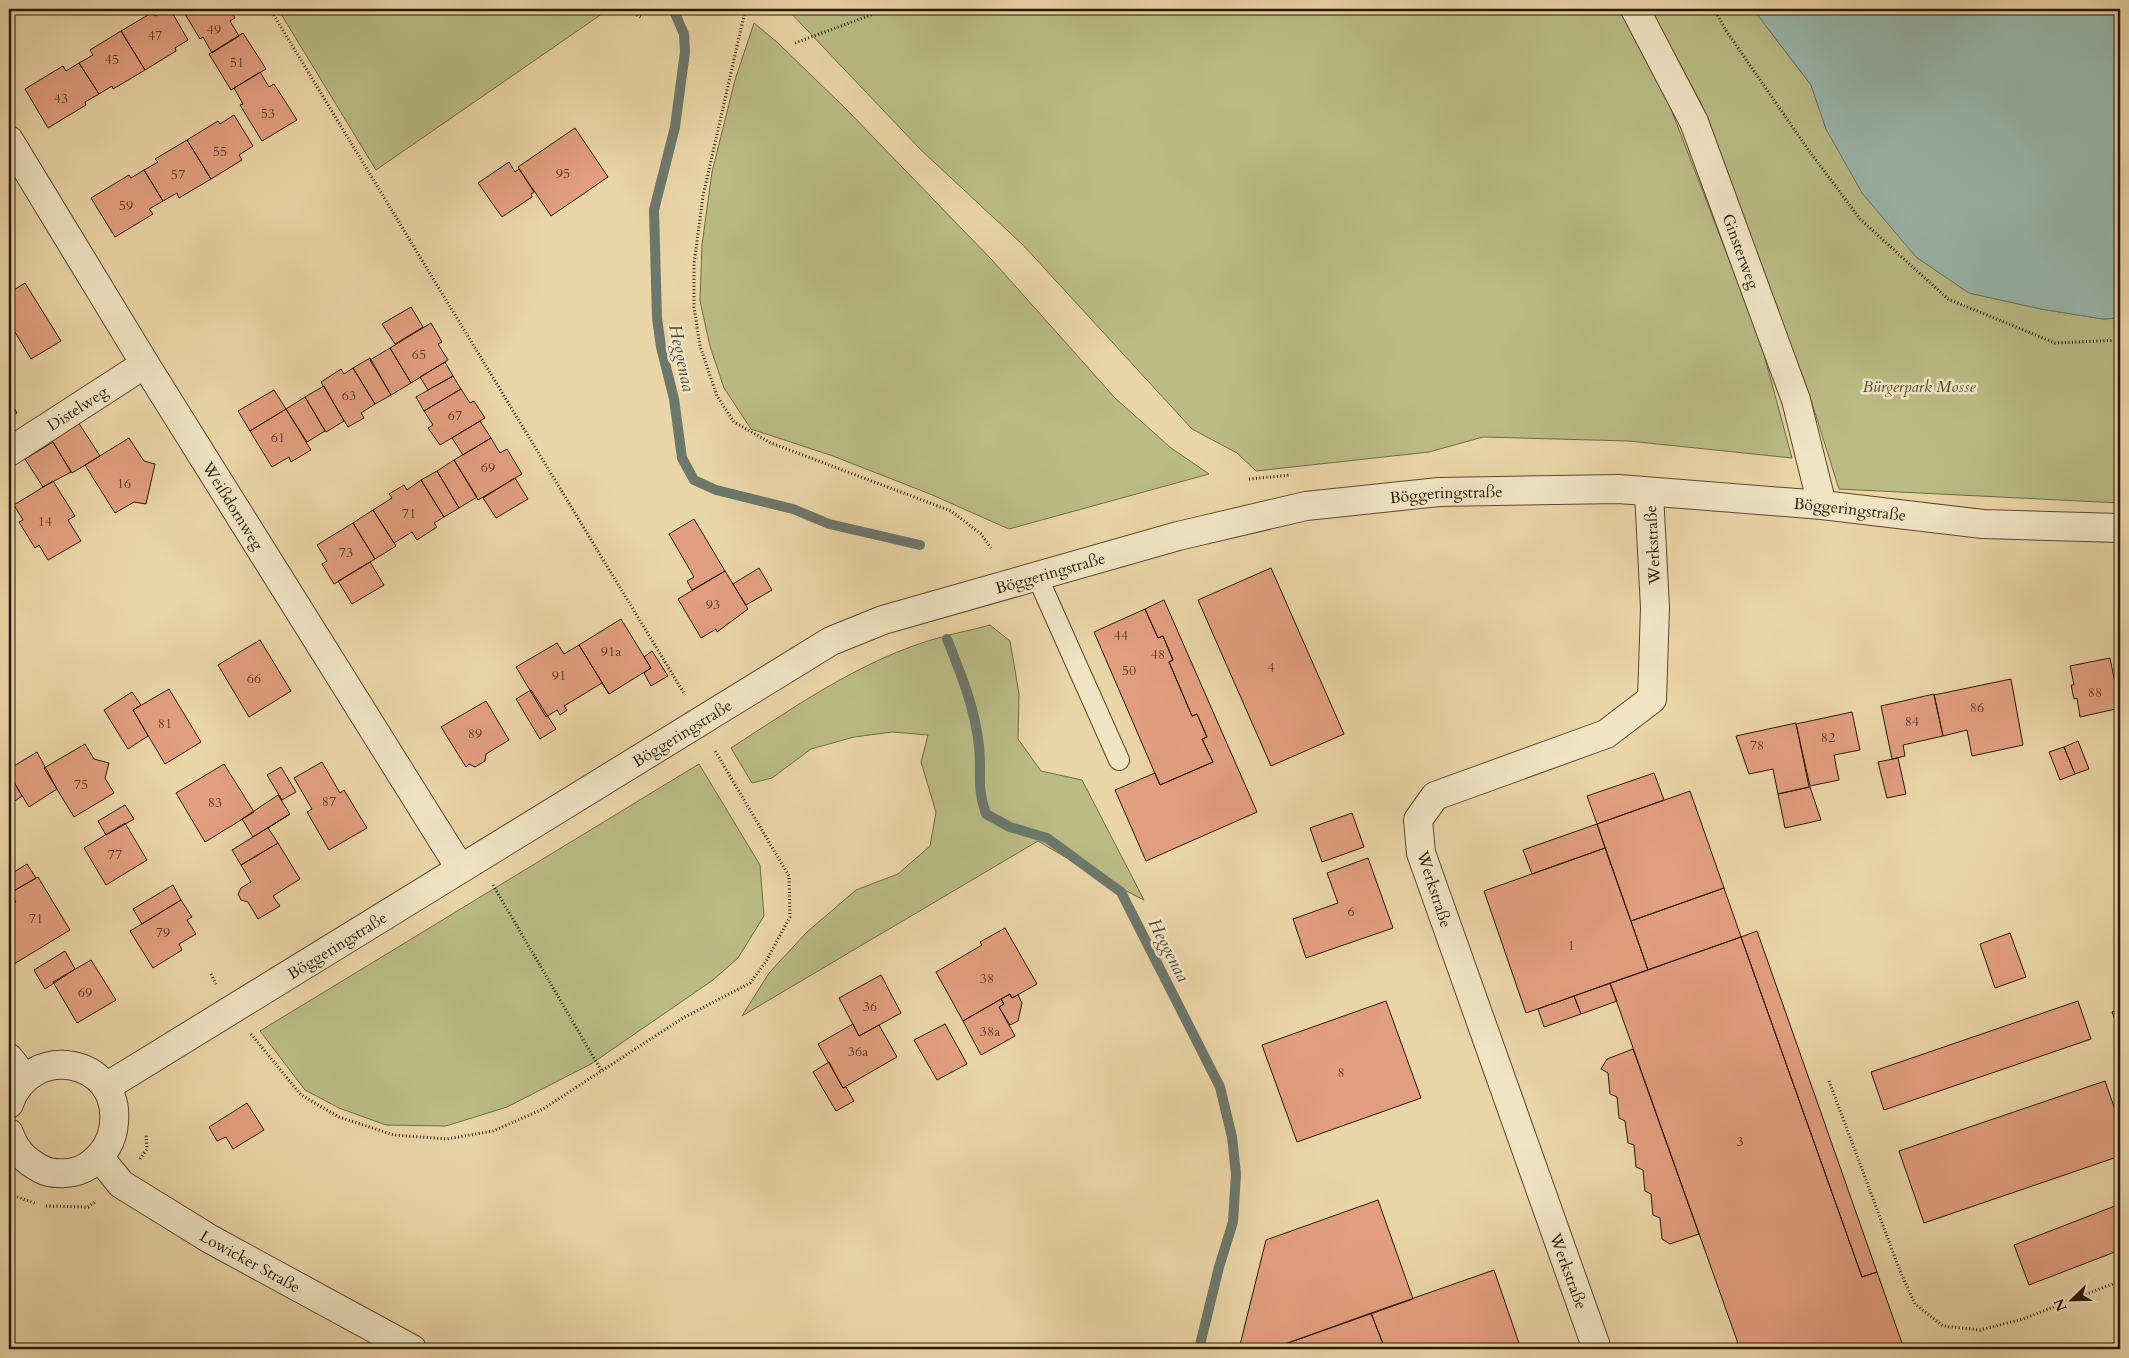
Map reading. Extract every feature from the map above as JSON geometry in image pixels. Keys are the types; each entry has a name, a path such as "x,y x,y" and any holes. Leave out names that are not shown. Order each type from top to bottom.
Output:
{"street":[{"name":"Ginsterweg","path":"1635,9 1694,122 1796,400 1822,505"},
{"name":"Weißdornweg","path":"9,140 145,364 469,863"},
{"name":"Distelweg","path":"9,452 145,364"},
{"name":"Böggeringstraße","path":"106,1088 469,863 699,724 768,678 830,641 882,620 1178,536 1306,506 1439,492 1619,489 1822,505 1983,524 2120,528"},
{"name":"Werkstraße","path":"1597,1349 1420,853 1418,820 1434,796 1606,734 1652,699 1655,608 1649,492"},
{"path":"9,1104 17,1068 40,1068 58,1064 76,1066 93,1074 106,1088 115,1111 113,1136 100,1158 83,1169 64,1173 44,1171 27,1162 10,1143"},
{"name":"Lowicker Straße","path":"100,1158 121,1184 210,1240 412,1349"}],"lane":[{"path":"1037,576 1119,760"}],"path":[{"path":"211,974 232,1010 301,1095 339,1117 394,1135 447,1139 492,1131 542,1109 684,1018 750,983 765,962 790,917 789,876 699,724 680,685 270,9"},
{"path":"624,9 643,18"},
{"path":"794,43 887,9"},
{"path":"1714,9 1727,32 1807,148 1860,219 1948,299 2055,343 2120,340"},
{"path":"746,11 703,196 694,264 694,307 700,346 718,396 734,422 771,443 951,511 981,534 991,548"},
{"path":"469,863 601,1070"},
{"path":"1829,1081 1915,1304 1943,1326 1980,1330 2023,1319 2120,1281"}],"green space":[{"path":"278,9 609,9 376,170"},
{"path":"787,9 1620,9 1661,83 1760,340 1792,458 1629,441 1483,437 1429,452 1256,471 1237,453 1192,429 1023,245 921,150"},
{"name":"Bürgerpark Mosse","path":"1650,9 1753,9 1811,85 1826,129 1916,257 1969,293 2041,309 2103,319 2120,318 2120,503 1839,489 1811,400 1701,103"},
{"path":"754,23 778,43 846,109 992,260 1115,398 1171,448 1209,474 1009,529 930,494 833,456 751,429 724,388 710,346 700,301 702,245 712,172 735,80"},
{"path":"990,625 1010,641 1019,694 1018,739 1041,771 1082,780 1144,900 1099,877 1038,841 742,1016 769,973 807,932 856,890 898,874 930,846 936,812 921,762 928,735 892,732 854,737 811,749 772,778 752,783 731,748 831,685 883,658 938,638"},
{"path":"699,764 760,865 764,916 738,958 713,980 591,1064 507,1107 446,1126 386,1125 339,1108 305,1090 260,1031"}],"water":[{"path":"1753,9 2120,9 2120,318 2103,319 2041,309 1969,293 1916,257 1862,193 1826,129 1811,85"}],"building":[{"path":"170,9 188,40 175,48 176,51 145,70 121,31 153,12 155,16"},
{"path":"182,9 229,9 235,18 230,21 239,36 212,53 203,37 200,39"},
{"path":"121,31 145,70 113,89 112,86 99,94 79,63 93,55 90,50"},
{"path":"243,33 266,69 231,90 209,54"},
{"path":"79,63 99,94 85,102 86,105 48,128 25,89 63,66 66,71"},
{"path":"260,72 269,87 274,84 297,120 262,141 240,105 243,104 234,88"},
{"path":"234,115 253,146 239,155 242,160 211,179 187,140 218,121 220,124"},
{"path":"575,128 608,177 551,216 518,167"},
{"path":"187,140 211,179 179,198 177,193 163,201 144,170 158,162 155,159"},
{"path":"509,162 515,172 519,169 534,192 531,194 532,197 502,217 478,183"},
{"path":"144,170 163,201 149,209 153,214 115,237 91,198 129,175 131,178"},
{"path":"25,283 61,341 31,359 9,322 9,293"},
{"path":"411,307 423,327 395,344 382,324"},
{"path":"431,323 442,342 438,344 448,360 411,383 390,348"},
{"path":"390,348 411,383 391,395 370,360"},
{"path":"370,358 391,395 375,404 353,368"},
{"path":"445,362 453,376 428,390 420,377"},
{"path":"353,368 375,404 361,413 364,418 348,427 321,382 341,369 344,374"},
{"path":"453,376 461,389 424,411 416,397"},
{"path":"324,386 344,421 326,432 305,397"},
{"path":"461,389 470,403 474,401 485,418 440,445 428,428 433,425 424,411"},
{"path":"274,390 286,409 250,431 238,411"},
{"path":"305,397 325,431 307,442 286,409"},
{"path":"9,399 17,413 9,418"},
{"path":"286,409 311,450 291,462 289,457 272,467 250,431"},
{"path":"480,421 491,438 463,455 452,438"},
{"path":"78,422 100,456 72,473 51,439"},
{"path":"129,438 144,461 155,464 146,504 134,502 115,513 85,465"},
{"path":"491,438 500,453 507,449 522,474 478,500 454,460"},
{"path":"53,442 71,472 43,487 25,459"},
{"path":"454,460 477,497 459,508 437,471"},
{"path":"437,471 459,508 444,517 421,480"},
{"path":"515,478 528,499 496,518 483,498"},
{"path":"421,480 444,517 434,523 437,527 417,540 412,532 394,543 373,510 392,498 389,494 404,485 407,490"},
{"path":"53,481 75,516 68,520 81,541 48,560 39,545 35,548 19,522 23,520 14,505"},
{"path":"373,510 396,546 375,559 353,523"},
{"path":"694,519 725,571 692,590 687,581 694,577 669,534"},
{"path":"353,523 375,559 334,584 322,564 327,561 317,545"},
{"path":"370,562 384,585 352,604 338,581"},
{"path":"759,568 772,590 746,605 733,584"},
{"path":"1271,568 1344,734 1271,766 1198,600"},
{"path":"725,571 748,609 717,632 716,629 701,638 678,599"},
{"path":"1164,600 1257,812 1146,861 1115,790 1155,773 1160,785 1213,762 1202,739 1207,737 1197,714 1192,716 1169,662 1173,660 1163,636 1158,638 1145,609"},
{"path":"1145,609 1158,638 1163,636 1173,660 1169,662 1192,716 1197,714 1207,737 1202,739 1213,762 1160,785 1094,632"},
{"path":"621,619 651,668 609,694 579,645"},
{"path":"260,640 291,691 249,717 218,665"},
{"path":"557,643 564,654 579,645 609,694 602,683 564,706 567,710 560,715 557,710 546,717 516,667"},
{"path":"652,651 668,676 651,686 644,673 651,668 644,657"},
{"path":"2110,658 2120,708 2080,717 2077,698 2074,699 2071,685 2074,685 2070,666"},
{"path":"2011,679 2023,745 1972,756 1967,730 1943,736 1934,695"},
{"path":"169,689 201,742 165,764 133,710"},
{"path":"531,690 556,729 540,739 516,699"},
{"path":"132,692 141,705 133,710 148,736 128,749 104,710"},
{"path":"1934,694 1943,736 1903,745 1905,756 1892,759 1881,706"},
{"path":"486,701 509,740 486,754 485,761 475,767 469,764 466,767 441,727"},
{"path":"1852,712 1860,750 1834,755 1839,780 1810,786 1796,724"},
{"path":"1796,723 1809,787 1778,794 1773,769 1749,774 1736,736"},
{"path":"2078,741 2089,769 2075,774 2064,747"},
{"path":"85,744 94,759 109,763 105,778 114,793 74,817 44,768"},
{"path":"2064,747 2075,774 2060,780 2049,752"},
{"path":"37,752 57,789 29,807 9,774 9,769"},
{"path":"1898,758 1906,794 1887,798 1878,762"},
{"path":"322,762 340,793 344,790 367,828 329,850 307,812 312,809 294,778"},
{"path":"224,764 254,812 205,842 176,793"},
{"path":"281,767 296,792 282,800 267,775"},
{"path":"1654,773 1664,800 1597,824 1587,796"},
{"path":"9,774 22,796 9,805"},
{"path":"1810,787 1821,820 1785,828 1778,794"},
{"path":"1690,791 1724,888 1631,921 1597,824"},
{"path":"278,795 290,814 253,837 242,819"},
{"path":"125,805 134,819 106,835 98,821"},
{"path":"1352,813 1364,847 1322,862 1310,828"},
{"path":"290,814 268,828 278,843 241,865 232,850"},
{"path":"125,823 147,860 106,885 84,848"},
{"path":"1597,824 1605,848 1532,874 1523,850"},
{"path":"278,843 300,879 273,896 280,906 258,919 248,902 241,900 238,894 241,888 251,882 241,865"},
{"path":"9,845 14,854 9,857"},
{"path":"1605,848 1648,970 1526,1013 1484,891"},
{"path":"1368,858 1393,928 1306,958 1293,919 1338,903 1327,873"},
{"path":"27,864 36,878 10,893 10,896 9,875"},
{"path":"38,877 70,930 9,967 9,906 16,902 10,893"},
{"path":"173,885 181,900 142,924 133,909"},
{"path":"1724,888 1741,937 1648,970 1631,921"},
{"path":"181,900 192,917 187,920 196,934 179,944 182,950 153,968 130,931"},
{"path":"1005,928 1037,984 1012,998 1010,994 963,1021 936,972 982,945 980,942"},
{"path":"1757,931 1877,1272 1862,1277 1741,937"},
{"path":"2010,933 2026,977 1995,988 1980,944"},
{"path":"1741,937 1862,1277 1877,1272 1903,1346 1895,1349 1740,1349 1610,983"},
{"path":"65,951 75,969 45,989 34,970"},
{"path":"91,960 116,1000 77,1023 53,982"},
{"path":"881,975 901,1013 859,1036 839,998"},
{"path":"1610,983 1617,1001 1581,1014 1574,996"},
{"path":"1010,994 1012,998 1018,995 1022,1003 1018,1021 1010,1025 999,1007 1004,1004 1001,999"},
{"path":"1574,996 1581,1014 1544,1027 1538,1009"},
{"path":"1001,999 1004,1004 999,1007 1015,1036 981,1055 963,1021"},
{"path":"1386,1001 1421,1098 1297,1142 1262,1045"},
{"path":"2078,1001 2091,1039 1884,1110 1871,1072"},
{"path":"2120,1009 2120,1033 2112,1012"},
{"path":"853,1024 859,1036 879,1025 897,1057 843,1088 818,1044"},
{"path":"945,1024 967,1064 937,1080 914,1040"},
{"path":"1633,1049 1699,1234 1670,1244 1662,1239 1660,1218 1653,1215 1651,1194 1645,1191 1643,1170 1636,1167 1634,1145 1628,1143 1625,1121 1619,1118 1617,1097 1610,1094 1608,1073 1601,1069 1607,1059"},
{"path":"829,1062 843,1088 846,1087 854,1101 836,1111 813,1072"},
{"path":"2105,1081 2120,1124 2120,1156 1924,1223 1899,1151"},
{"path":"247,1103 264,1130 233,1149 226,1137 217,1141 209,1127"},
{"path":"1378,1200 1413,1299 1271,1349 1239,1349 1266,1240"},
{"path":"2120,1204 2120,1250 2029,1285 2014,1245"},
{"path":"1494,1270 1521,1349 1385,1349 1371,1313"},
{"path":"1371,1313 1385,1349 1271,1349"}],"waterway":[{"name":"Heggenaa","path":"673,9 684,34 685,52 675,127 654,210 657,318 661,347 674,399 682,458 694,480 716,490 793,509 829,524 920,545"},
{"name":"Heggenaa","path":"947,639 962,678 974,718 980,756 980,787 986,814 1010,827 1047,838 1121,892 1220,1087 1232,1137 1236,1174 1233,1222 1219,1267 1199,1349"}]}
